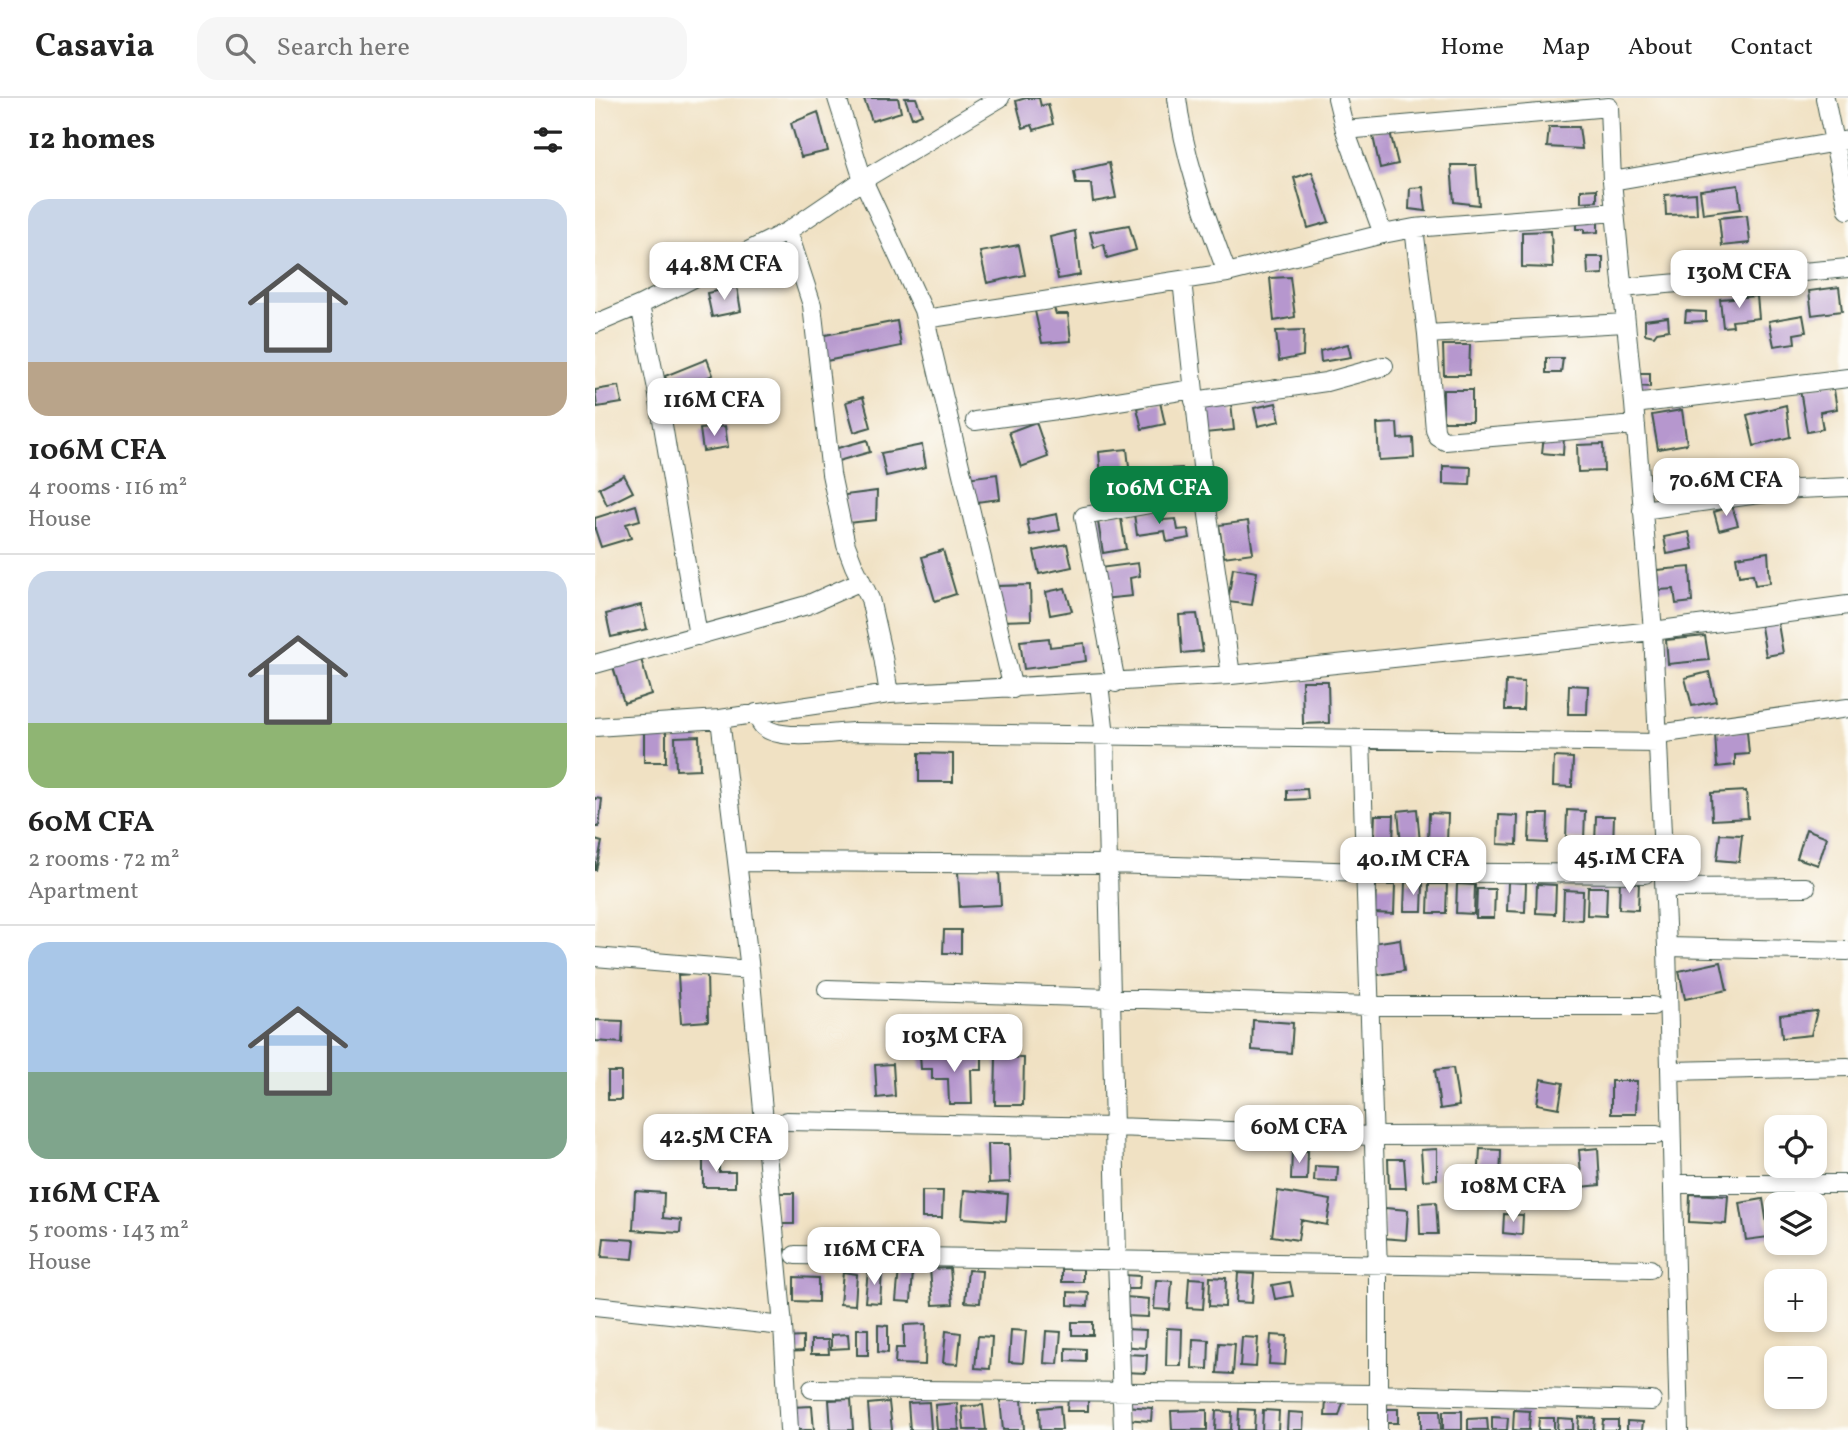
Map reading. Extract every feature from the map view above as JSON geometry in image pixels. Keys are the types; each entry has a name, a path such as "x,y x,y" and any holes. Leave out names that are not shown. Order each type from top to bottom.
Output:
{"street":[{"path":"837,98 863,180 925,319 1013,689"},
{"path":"595,324 788,231 863,180 1000,98"},
{"path":"1177,98 1181,131 1200,200 1227,273"},
{"path":"1337,98 1345,130 1383,234"},
{"path":"1825,98 1841,141 1848,210"},
{"path":"1345,130 1609,102 1612,181 1635,404 1653,631 1667,947 1679,1430"},
{"path":"1612,181 1841,141"},
{"path":"925,319 1227,273 1414,228 1615,212"},
{"path":"1414,228 1438,437 1445,441 1636,425"},
{"path":"788,231 812,304 831,474 846,545 870,599 889,694"},
{"path":"1622,288 1848,268"},
{"path":"1182,280 1205,494 1231,676"},
{"path":"639,305 657,389 698,636"},
{"path":"1427,334 1625,323"},
{"path":"975,421 1080,407 1326,382 1384,366"},
{"path":"1635,404 1848,378"},
{"path":"1642,510 1797,489 1848,487"},
{"path":"1123,1430 1105,736 1108,683 1084,516 1205,494"},
{"path":"595,664 807,605 861,581"},
{"path":"595,727 720,719 889,694 1231,676 1653,631 1848,605"},
{"path":"756,713 762,726 785,734 852,732 1361,739 1658,739 1848,708"},
{"path":"720,719 750,970 783,1326 789,1430"},
{"path":"1361,739 1378,1265 1378,1430"},
{"path":"738,862 1109,864 1366,873 1645,874"},
{"path":"1665,888 1807,887"},
{"path":"1667,947 1848,951"},
{"path":"595,957 750,970"},
{"path":"827,989 1370,1006 1653,1006"},
{"path":"1671,1071 1848,1067"},
{"path":"786,1121 1114,1127 1374,1136 1657,1135"},
{"path":"1674,1184 1848,1184"},
{"path":"795,1255 1650,1269"},
{"path":"595,1306 783,1326"},
{"path":"812,1389 1376,1394 1651,1401"}],"building":[{"path":"898,98 901,112 872,121 864,99"},
{"path":"905,98 916,98 922,114 912,118"},
{"path":"1039,98 1041,106 1048,104 1053,124 1034,130 1032,125 1023,128 1016,101"},
{"path":"818,112 828,151 801,157 791,123"},
{"path":"1549,127 1579,127 1582,149 1547,147"},
{"path":"1389,128 1398,164 1380,168 1372,132"},
{"path":"1109,163 1116,198 1093,202 1091,184 1076,184 1074,171"},
{"path":"1451,165 1476,165 1479,205 1454,202"},
{"path":"1312,172 1329,222 1308,228 1294,178"},
{"path":"1738,185 1741,209 1703,214 1700,190"},
{"path":"1423,187 1426,211 1409,209 1410,188"},
{"path":"1597,189 1597,201 1581,202 1581,190"},
{"path":"1696,193 1697,214 1666,215 1665,195"},
{"path":"1747,215 1750,243 1722,246 1719,218"},
{"path":"1576,219 1598,219 1598,232 1584,233 1584,229 1576,229"},
{"path":"1129,225 1136,250 1107,258 1104,244 1094,248 1090,232"},
{"path":"1075,231 1080,275 1058,279 1050,237"},
{"path":"1551,231 1553,268 1522,267 1522,232"},
{"path":"1019,245 1025,275 987,283 980,252"},
{"path":"775,255 780,266 762,273 757,263"},
{"path":"1587,257 1603,257 1603,274 1588,275"},
{"path":"1290,277 1295,317 1274,321 1270,278"},
{"path":"737,287 741,311 712,317 707,293"},
{"path":"1839,287 1842,311 1812,315 1809,291"},
{"path":"1757,296 1759,318 1732,321 1733,326 1723,327 1720,299"},
{"path":"1053,305 1056,314 1068,314 1071,341 1042,343 1035,311"},
{"path":"1686,311 1706,312 1706,321 1685,322"},
{"path":"1803,315 1806,332 1794,334 1795,343 1774,346 1769,321"},
{"path":"1668,317 1669,330 1657,332 1654,336 1645,334 1645,320"},
{"path":"897,321 901,346 826,361 820,336"},
{"path":"1304,330 1303,356 1279,361 1276,331"},
{"path":"1348,344 1351,357 1321,362 1320,351"},
{"path":"1443,345 1470,345 1469,375 1444,375"},
{"path":"1546,358 1563,358 1561,373 1546,373"},
{"path":"707,359 713,375 671,393 665,376"},
{"path":"1637,373 1650,373 1650,387 1638,386"},
{"path":"1833,384 1837,409 1820,412 1823,429 1807,432 1800,390"},
{"path":"619,386 622,403 597,407 595,390"},
{"path":"1443,390 1472,390 1472,421 1443,421"},
{"path":"712,396 711,412 682,416 681,400"},
{"path":"863,397 871,427 854,432 846,402"},
{"path":"1160,402 1165,424 1142,429 1137,408"},
{"path":"1231,403 1234,430 1205,433 1202,407"},
{"path":"1276,403 1280,421 1258,426 1254,408"},
{"path":"1786,405 1790,437 1754,446 1747,415"},
{"path":"1682,410 1687,444 1658,449 1652,415"},
{"path":"1036,422 1048,457 1021,467 1009,432"},
{"path":"1397,423 1398,439 1413,438 1414,458 1379,460 1377,424"},
{"path":"725,426 728,447 703,451 700,429"},
{"path":"1544,435 1564,436 1563,455 1542,453"},
{"path":"867,440 870,452 838,461 834,449"},
{"path":"1603,444 1604,471 1578,472 1577,445"},
{"path":"922,445 926,467 886,476 881,453"},
{"path":"1127,449 1130,476 1101,478 1099,452"},
{"path":"1443,466 1471,467 1470,485 1443,484"},
{"path":"1182,468 1183,485 1147,487 1146,470"},
{"path":"1753,470 1757,484 1738,490 1734,476"},
{"path":"997,474 1000,499 969,503 966,478"},
{"path":"624,475 633,492 607,505 599,488"},
{"path":"877,491 876,520 848,523 845,495"},
{"path":"636,505 640,520 626,524 631,538 601,547 595,529 595,518"},
{"path":"1732,506 1738,525 1719,530 1714,512"},
{"path":"1162,509 1163,520 1176,519 1178,530 1188,529 1190,538 1167,542 1165,531 1137,535 1134,514"},
{"path":"1120,512 1126,549 1103,553 1097,516"},
{"path":"1057,514 1060,530 1030,535 1027,520"},
{"path":"1248,521 1253,553 1224,557 1219,525"},
{"path":"1689,532 1693,549 1667,554 1664,537"},
{"path":"1067,544 1072,567 1039,574 1034,551"},
{"path":"943,550 956,594 935,601 922,557"},
{"path":"1768,552 1770,583 1755,585 1753,574 1739,576 1736,557"},
{"path":"1138,563 1140,576 1130,578 1132,596 1102,599 1099,568"},
{"path":"1690,567 1692,602 1676,604 1674,589 1659,590 1657,570"},
{"path":"1233,568 1257,572 1252,605 1228,602"},
{"path":"1030,585 1031,620 999,621 998,586"},
{"path":"1065,588 1072,611 1050,615 1046,592"},
{"path":"641,605 647,629 611,637 606,614"},
{"path":"1197,614 1203,651 1182,653 1179,615"},
{"path":"1777,618 1783,653 1766,656 1760,621"},
{"path":"1705,636 1709,660 1668,664 1666,640"},
{"path":"1049,638 1050,647 1084,643 1086,661 1024,669 1020,641"},
{"path":"641,659 651,694 624,703 613,667"},
{"path":"1709,672 1716,701 1692,706 1685,678"},
{"path":"1302,681 1328,681 1329,723 1303,724"},
{"path":"1506,681 1524,682 1523,710 1505,710"},
{"path":"1569,685 1588,686 1587,714 1568,714"},
{"path":"644,731 666,731 666,762 644,762"},
{"path":"1747,731 1749,754 1735,755 1735,765 1717,767 1715,733"},
{"path":"699,736 700,769 676,770 675,737"},
{"path":"919,753 953,754 953,782 919,782"},
{"path":"1554,757 1573,758 1572,787 1553,786"},
{"path":"1307,789 1308,799 1287,800 1287,790"},
{"path":"1746,791 1748,818 1712,820 1711,793"},
{"path":"595,798 602,799 599,827 595,827"},
{"path":"1417,809 1420,843 1401,844 1398,811"},
{"path":"1567,810 1585,811 1584,840 1566,839"},
{"path":"1429,813 1448,814 1447,843 1428,842"},
{"path":"1530,814 1548,814 1547,843 1529,842"},
{"path":"1375,815 1394,815 1393,844 1374,843"},
{"path":"1499,815 1518,816 1517,845 1498,844"},
{"path":"1596,816 1614,816 1613,845 1595,844"},
{"path":"1806,829 1827,837 1818,865 1797,858"},
{"path":"1720,834 1742,835 1739,862 1717,860"},
{"path":"595,840 602,842 596,870 595,870"},
{"path":"999,870 1001,905 960,907 958,872"},
{"path":"1620,880 1639,881 1638,910 1619,909"},
{"path":"1405,882 1423,883 1422,911 1404,911"},
{"path":"1508,882 1526,883 1525,912 1507,911"},
{"path":"1429,884 1447,884 1446,913 1428,913"},
{"path":"1457,884 1475,885 1474,914 1456,913"},
{"path":"1537,884 1556,885 1555,914 1536,913"},
{"path":"1376,885 1395,885 1394,914 1375,913"},
{"path":"1588,887 1607,887 1606,916 1587,915"},
{"path":"1477,889 1495,889 1494,918 1476,918"},
{"path":"1564,890 1583,891 1582,920 1563,919"},
{"path":"944,930 961,930 961,953 943,953"},
{"path":"1400,939 1404,971 1378,975 1373,943"},
{"path":"1721,962 1727,990 1685,999 1679,971"},
{"path":"707,973 708,1021 681,1023 678,975"},
{"path":"1817,1011 1811,1035 1782,1038 1780,1015"},
{"path":"595,1020 623,1021 622,1043 595,1041"},
{"path":"1253,1020 1293,1023 1291,1053 1252,1050"},
{"path":"982,1054 982,1070 971,1070 972,1104 949,1104 948,1079 932,1079 932,1069 921,1069 920,1055"},
{"path":"996,1057 1024,1058 1023,1105 995,1105"},
{"path":"893,1064 895,1096 877,1098 875,1065"},
{"path":"1453,1068 1459,1106 1440,1109 1435,1070"},
{"path":"608,1072 621,1072 621,1100 608,1100"},
{"path":"1541,1079 1563,1083 1559,1108 1537,1104"},
{"path":"1611,1081 1637,1081 1636,1114 1611,1114"},
{"path":"988,1144 1009,1144 1010,1182 989,1183"},
{"path":"1598,1148 1600,1185 1582,1187 1579,1150"},
{"path":"1437,1149 1437,1179 1423,1180 1421,1150"},
{"path":"1480,1149 1501,1150 1500,1185 1478,1184"},
{"path":"1292,1150 1308,1151 1307,1180 1291,1180"},
{"path":"703,1155 719,1155 719,1172 735,1172 735,1187 703,1187"},
{"path":"1388,1159 1404,1159 1406,1188 1389,1188"},
{"path":"1315,1166 1338,1167 1337,1182 1314,1181"},
{"path":"964,1190 1008,1194 1006,1221 962,1218"},
{"path":"635,1191 664,1193 663,1218 681,1220 680,1233 633,1230"},
{"path":"922,1191 943,1191 942,1218 922,1218"},
{"path":"1278,1191 1331,1200 1327,1225 1301,1220 1298,1240 1272,1236"},
{"path":"779,1193 794,1193 794,1224 779,1224"},
{"path":"1690,1194 1728,1196 1726,1224 1689,1222"},
{"path":"1763,1199 1764,1238 1746,1240 1740,1203"},
{"path":"1436,1202 1438,1234 1420,1234 1419,1203"},
{"path":"1385,1208 1408,1210 1406,1240 1383,1238"},
{"path":"1504,1214 1523,1215 1522,1235 1503,1233"},
{"path":"604,1238 635,1240 633,1259 602,1257"},
{"path":"950,1268 953,1304 933,1305 930,1269"},
{"path":"899,1269 913,1270 911,1302 896,1301"},
{"path":"1062,1269 1083,1269 1083,1282 1062,1282"},
{"path":"868,1270 882,1271 880,1303 865,1302"},
{"path":"968,1270 982,1271 980,1303 965,1302"},
{"path":"843,1272 857,1274 855,1305 840,1304"},
{"path":"1238,1273 1254,1274 1252,1303 1236,1302"},
{"path":"1122,1275 1140,1276 1139,1289 1122,1289"},
{"path":"794,1277 818,1278 818,1302 794,1301"},
{"path":"1210,1277 1226,1278 1225,1307 1209,1306"},
{"path":"1189,1278 1205,1279 1203,1309 1187,1308"},
{"path":"1156,1280 1172,1281 1170,1310 1154,1309"},
{"path":"1290,1282 1293,1296 1275,1299 1272,1285"},
{"path":"1068,1292 1089,1293 1088,1306 1068,1305"},
{"path":"1126,1297 1149,1299 1148,1317 1125,1316"},
{"path":"1072,1322 1093,1322 1093,1335 1072,1335"},
{"path":"926,1324 925,1365 895,1364 896,1348 904,1348 904,1325"},
{"path":"878,1325 888,1326 888,1353 878,1352"},
{"path":"1167,1328 1182,1329 1181,1366 1166,1366"},
{"path":"857,1329 868,1329 868,1355 857,1355"},
{"path":"1123,1329 1146,1330 1145,1348 1122,1346"},
{"path":"1011,1330 1026,1331 1023,1363 1009,1362"},
{"path":"946,1331 961,1333 958,1364 943,1363"},
{"path":"1046,1331 1061,1332 1058,1364 1044,1363"},
{"path":"848,1334 849,1348 831,1349 831,1335"},
{"path":"1271,1335 1287,1336 1285,1365 1269,1364"},
{"path":"978,1336 992,1337 990,1369 975,1368"},
{"path":"803,1337 803,1351 786,1352 785,1338"},
{"path":"1242,1337 1258,1338 1256,1367 1240,1366"},
{"path":"1193,1339 1209,1340 1208,1369 1192,1368"},
{"path":"811,1340 828,1340 829,1354 811,1354"},
{"path":"1219,1343 1235,1344 1233,1374 1217,1373"},
{"path":"1066,1348 1086,1349 1086,1362 1066,1361"},
{"path":"1124,1354 1147,1355 1146,1373 1123,1372"},
{"path":"1068,1397 1088,1397 1088,1411 1067,1411"},
{"path":"1022,1398 1024,1430 1003,1430 1000,1400"},
{"path":"851,1399 853,1430 831,1430 829,1400"},
{"path":"1326,1399 1344,1400 1339,1416 1325,1416"},
{"path":"889,1402 892,1430 870,1430 868,1404"},
{"path":"929,1402 931,1430 910,1430 908,1403"},
{"path":"957,1403 959,1430 937,1430 935,1405"},
{"path":"983,1405 986,1430 964,1430 962,1407"},
{"path":"812,1406 814,1430 792,1430 791,1407"},
{"path":"1060,1406 1062,1430 1040,1430 1039,1408"},
{"path":"1124,1406 1152,1408 1151,1421 1124,1419"},
{"path":"1239,1409 1255,1410 1254,1430 1238,1430"},
{"path":"1381,1409 1398,1409 1398,1423 1381,1423"},
{"path":"1207,1410 1207,1430 1172,1430 1171,1411"},
{"path":"1263,1410 1279,1411 1278,1430 1262,1430"},
{"path":"1421,1410 1440,1410 1441,1430 1421,1430"},
{"path":"1514,1410 1530,1411 1529,1430 1513,1430"},
{"path":"1216,1411 1232,1412 1231,1430 1215,1430"},
{"path":"1443,1411 1462,1411 1462,1430 1443,1430"},
{"path":"1288,1412 1304,1413 1303,1430 1287,1430"},
{"path":"1492,1417 1508,1418 1507,1430 1492,1430"},
{"path":"1579,1417 1595,1418 1594,1430 1578,1430"},
{"path":"1487,1418 1488,1430 1468,1430 1468,1419"},
{"path":"1539,1418 1554,1418 1554,1430 1538,1430"},
{"path":"1558,1418 1573,1419 1573,1430 1557,1430"},
{"path":"1603,1420 1618,1420 1618,1430 1602,1430"},
{"path":"1627,1421 1643,1422 1642,1430 1627,1430"}]}
